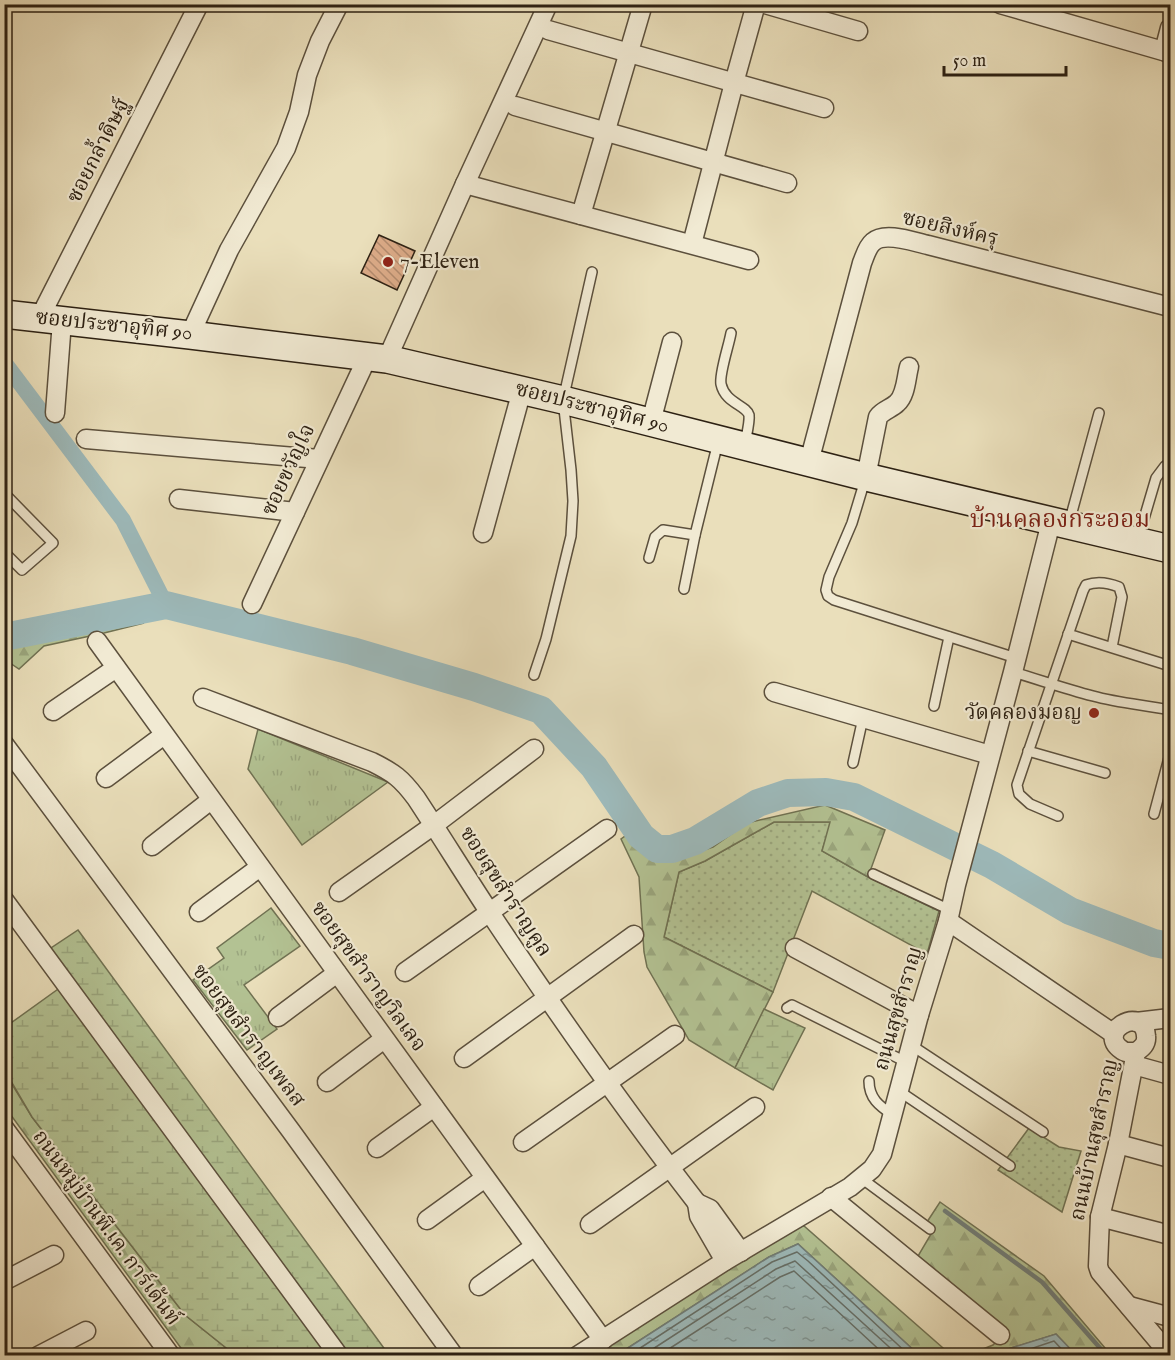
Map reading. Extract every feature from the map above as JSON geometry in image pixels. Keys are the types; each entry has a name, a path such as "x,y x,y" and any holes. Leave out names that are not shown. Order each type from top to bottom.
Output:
{"street":[{"name":"ซอยกล้ำดิษฐ์","path":"51,320 199,4"},
{"path":"190,335 229,250 286,148 299,112 310,67 320,40 339,4"},
{"name":"ซอยขวัญใจ","path":"252,604 319,459 378,358 465,184 548,4"},
{"path":"581,215 643,4"},
{"path":"692,244 756,4"},
{"path":"765,4 858,31"},
{"path":"1000,4 1167,52 1170,28"},
{"path":"548,30 824,108"},
{"path":"515,106 787,183"},
{"path":"465,184 749,260"},
{"name":"ซอยสิงห์ครุ","path":"809,462 862,263 873,241 882,237 928,245 1170,307"},
{"name":"ซอยประชาอุทิศ 90","path":"4,314 378,358 522,390 866,477 1170,549"},
{"path":"51,320 55,413"},
{"path":"651,422 672,342"},
{"path":"866,477 878,417 881,412 900,400 909,367"},
{"path":"483,533 522,390"},
{"path":"86,439 319,459"},
{"path":"179,499 295,512"},
{"name":"ถนนสุขสำราญ","path":"577,1356 861,1178 872,1169 882,1154 919,1014 949,916 1015,665 1060,524"},
{"name":"ซอยสุขสำราญวิลเลจ","path":"97,641 603,1340"},
{"path":"53,711 116,668"},
{"path":"774,692 990,755"},
{"name":"ซอยสุขสำราญคูล","path":"203,698 372,762 394,773 405,782 489,912 607,1082 697,1203 711,1209 733,1257"},
{"path":"106,778 164,735"},
{"name":"ซอยสุขสำราญเพลส","path":"4,744 454,1356"},
{"path":"339,892 434,825 534,749"},
{"path":"152,846 212,800"},
{"path":"405,972 606,829"},
{"path":"199,912 260,867"},
{"path":"4,900 339,1356"},
{"name":"ถนนบ้านสุขสำราญ","path":"949,916 1114,1034"},
{"path":"464,1058 634,935"},
{"path":"795,948 919,1014"},
{"path":"278,1017 337,973"},
{"path":"1136,1022 1170,1018"},
{"name":"ถนนบ้านสุขสำราญ","path":"1135,1058 1131,1053 1120,1050 1116,1045 1114,1034 1118,1027 1130,1021 1142,1027 1146,1037 1135,1058 1118,1144 1100,1217 1098,1266 1100,1272 1170,1355"},
{"path":"523,1142 675,1035"},
{"path":"327,1082 384,1039"},
{"path":"1135,1058 1170,1075"},
{"path":"378,1148 434,1107"},
{"path":"590,1224 755,1107"},
{"name":"ถนนหมู่บ้านพี.เค. การ์เด้นท์","path":"4,1128 171,1356"},
{"path":"1118,1144 1170,1158"},
{"path":"427,1220 485,1178"},
{"path":"831,1197 1000,1335"},
{"path":"1100,1217 1170,1235"},
{"path":"479,1286 535,1246"},
{"path":"4,1281 54,1256"},
{"path":"1129,1306 1170,1317"},
{"path":"38,1356 86,1331"}],"lane":[{"path":"534,675 546,639 571,536 573,501 563,400 592,272"},
{"path":"731,333 720,381 723,392 731,401 745,409 748,415 745,446"},
{"path":"1060,524 1099,413"},
{"path":"684,589 718,439"},
{"path":"1138,541 1156,478 1165,466 1170,466"},
{"path":"866,477 852,523 829,577 826,590 828,596 834,600 949,637 1051,683 1094,697 1170,710"},
{"path":"4,493 53,543 22,570 4,552"},
{"path":"649,558 655,537 663,530 695,535"},
{"path":"1058,816 1030,804 1018,794 1017,785 1086,585 1110,584 1119,587 1122,597 1112,647"},
{"path":"1068,634 1170,666"},
{"path":"934,706 949,637"},
{"path":"853,763 863,718"},
{"path":"1028,751 1105,773"},
{"path":"1154,814 1170,754"},
{"path":"873,874 949,916"},
{"path":"788,1008 792,1005 909,1053 1043,1132"},
{"path":"869,1081 873,1097 892,1115"},
{"path":"899,1091 1011,1166"},
{"path":"861,1178 930,1229"}],"green space":[{"path":"144,623 44,646 19,669 5,662 5,649"},
{"path":"258,729 388,782 302,845 248,769"},
{"path":"825,805 885,830 868,877 822,851 830,822 774,822 705,861 679,872 664,937 773,992 735,1068 689,1040 647,967 639,877 621,839 628,834 647,852 661,860 677,859 713,847 747,823"},
{"path":"774,822 831,822 822,851 868,877 939,911 927,954 812,891 773,992 664,937 679,872 705,861"},
{"path":"271,908 300,946 244,985 277,1029 247,1050 193,980 224,958 217,948"},
{"path":"78,930 389,1355 348,1355 48,950"},
{"path":"61,987 331,1355 235,1355 185,1315 32,1117 5,1071 4,1028"},
{"path":"764,1009 805,1028 773,1090 735,1068"},
{"path":"4,1071 32,1117 185,1315 235,1355 186,1355 5,1107"},
{"path":"1029,1128 1059,1147 1081,1151 1062,1212 998,1170"},
{"path":"940,1202 1044,1276 1111,1355 1076,1355 1056,1334 1008,1349 999,1355 968,1355 993,1345 1008,1330 918,1256 934,1229 927,1222"},
{"path":"797,1225 804,1226 951,1355 919,1355 798,1244 769,1257 617,1355 588,1356"}],"water":[{"path":"798,1244 919,1355 617,1355 769,1257"},
{"path":"1056,1334 1076,1355 999,1355 1008,1349"}],"building":[{"name":"7-Eleven","path":"379,235 415,251 397,290 361,273"}],"waterway":[{"path":"4,362 123,520 166,605"},
{"path":"4,637 166,605 352,651 474,687 541,710 594,767 641,836 657,849 672,849 695,841 758,803 788,793 826,792 854,797 992,865 1070,911 1154,943 1170,946"},
{"path":"945,1211 1042,1282 1107,1356"}],"place":[{"name":"7-Eleven","path":"388,262"},
{"name":"วัดคลองมอญ","path":"1094,713"}],"district":[{"name":"บ้านคลองกระออม","path":"1060,520"}]}
